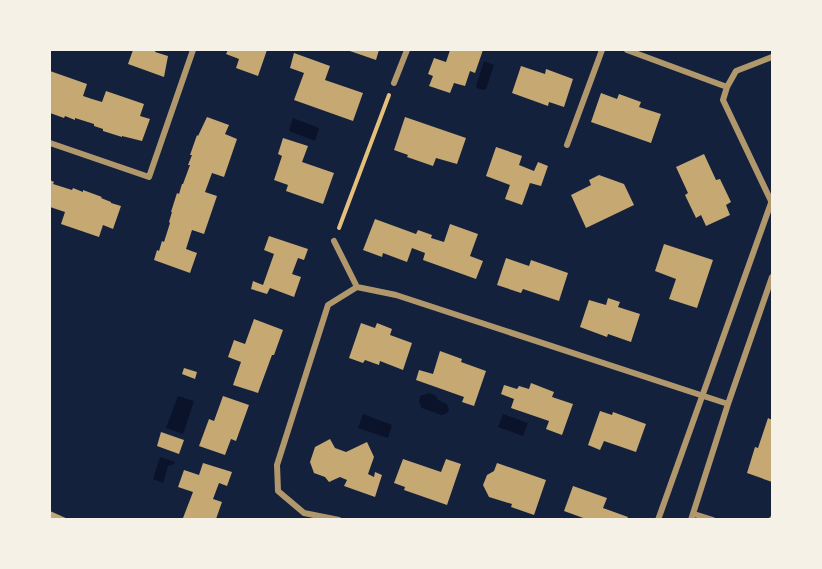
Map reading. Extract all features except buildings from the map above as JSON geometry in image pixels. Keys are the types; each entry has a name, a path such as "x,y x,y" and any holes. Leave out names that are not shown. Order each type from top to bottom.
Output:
{"street":[{"path":"50,142 148,177 192,50"},
{"path":"394,83 407,50"},
{"path":"567,145 602,50"},
{"path":"627,50 727,87"},
{"path":"658,519 772,203 723,100 736,71 772,57"},
{"path":"334,241 357,286"},
{"path":"713,519 693,517 728,404 772,277"},
{"path":"339,519 304,513 278,490 277,465 328,305 357,286 396,295 728,404"}],"path":[{"path":"334,241 394,83"}],"water":[{"path":"484,61 494,65 486,89 483,90 476,86"},
{"path":"293,118 319,128 315,141 289,131"},
{"path":"429,393 447,404 449,410 446,414 441,415 422,408 419,402 420,396"},
{"path":"178,396 194,401 183,434 166,428"},
{"path":"363,414 392,425 388,438 358,428"},
{"path":"503,414 528,423 523,436 498,427"},
{"path":"160,457 175,462 168,466 163,483 153,479"}]}
